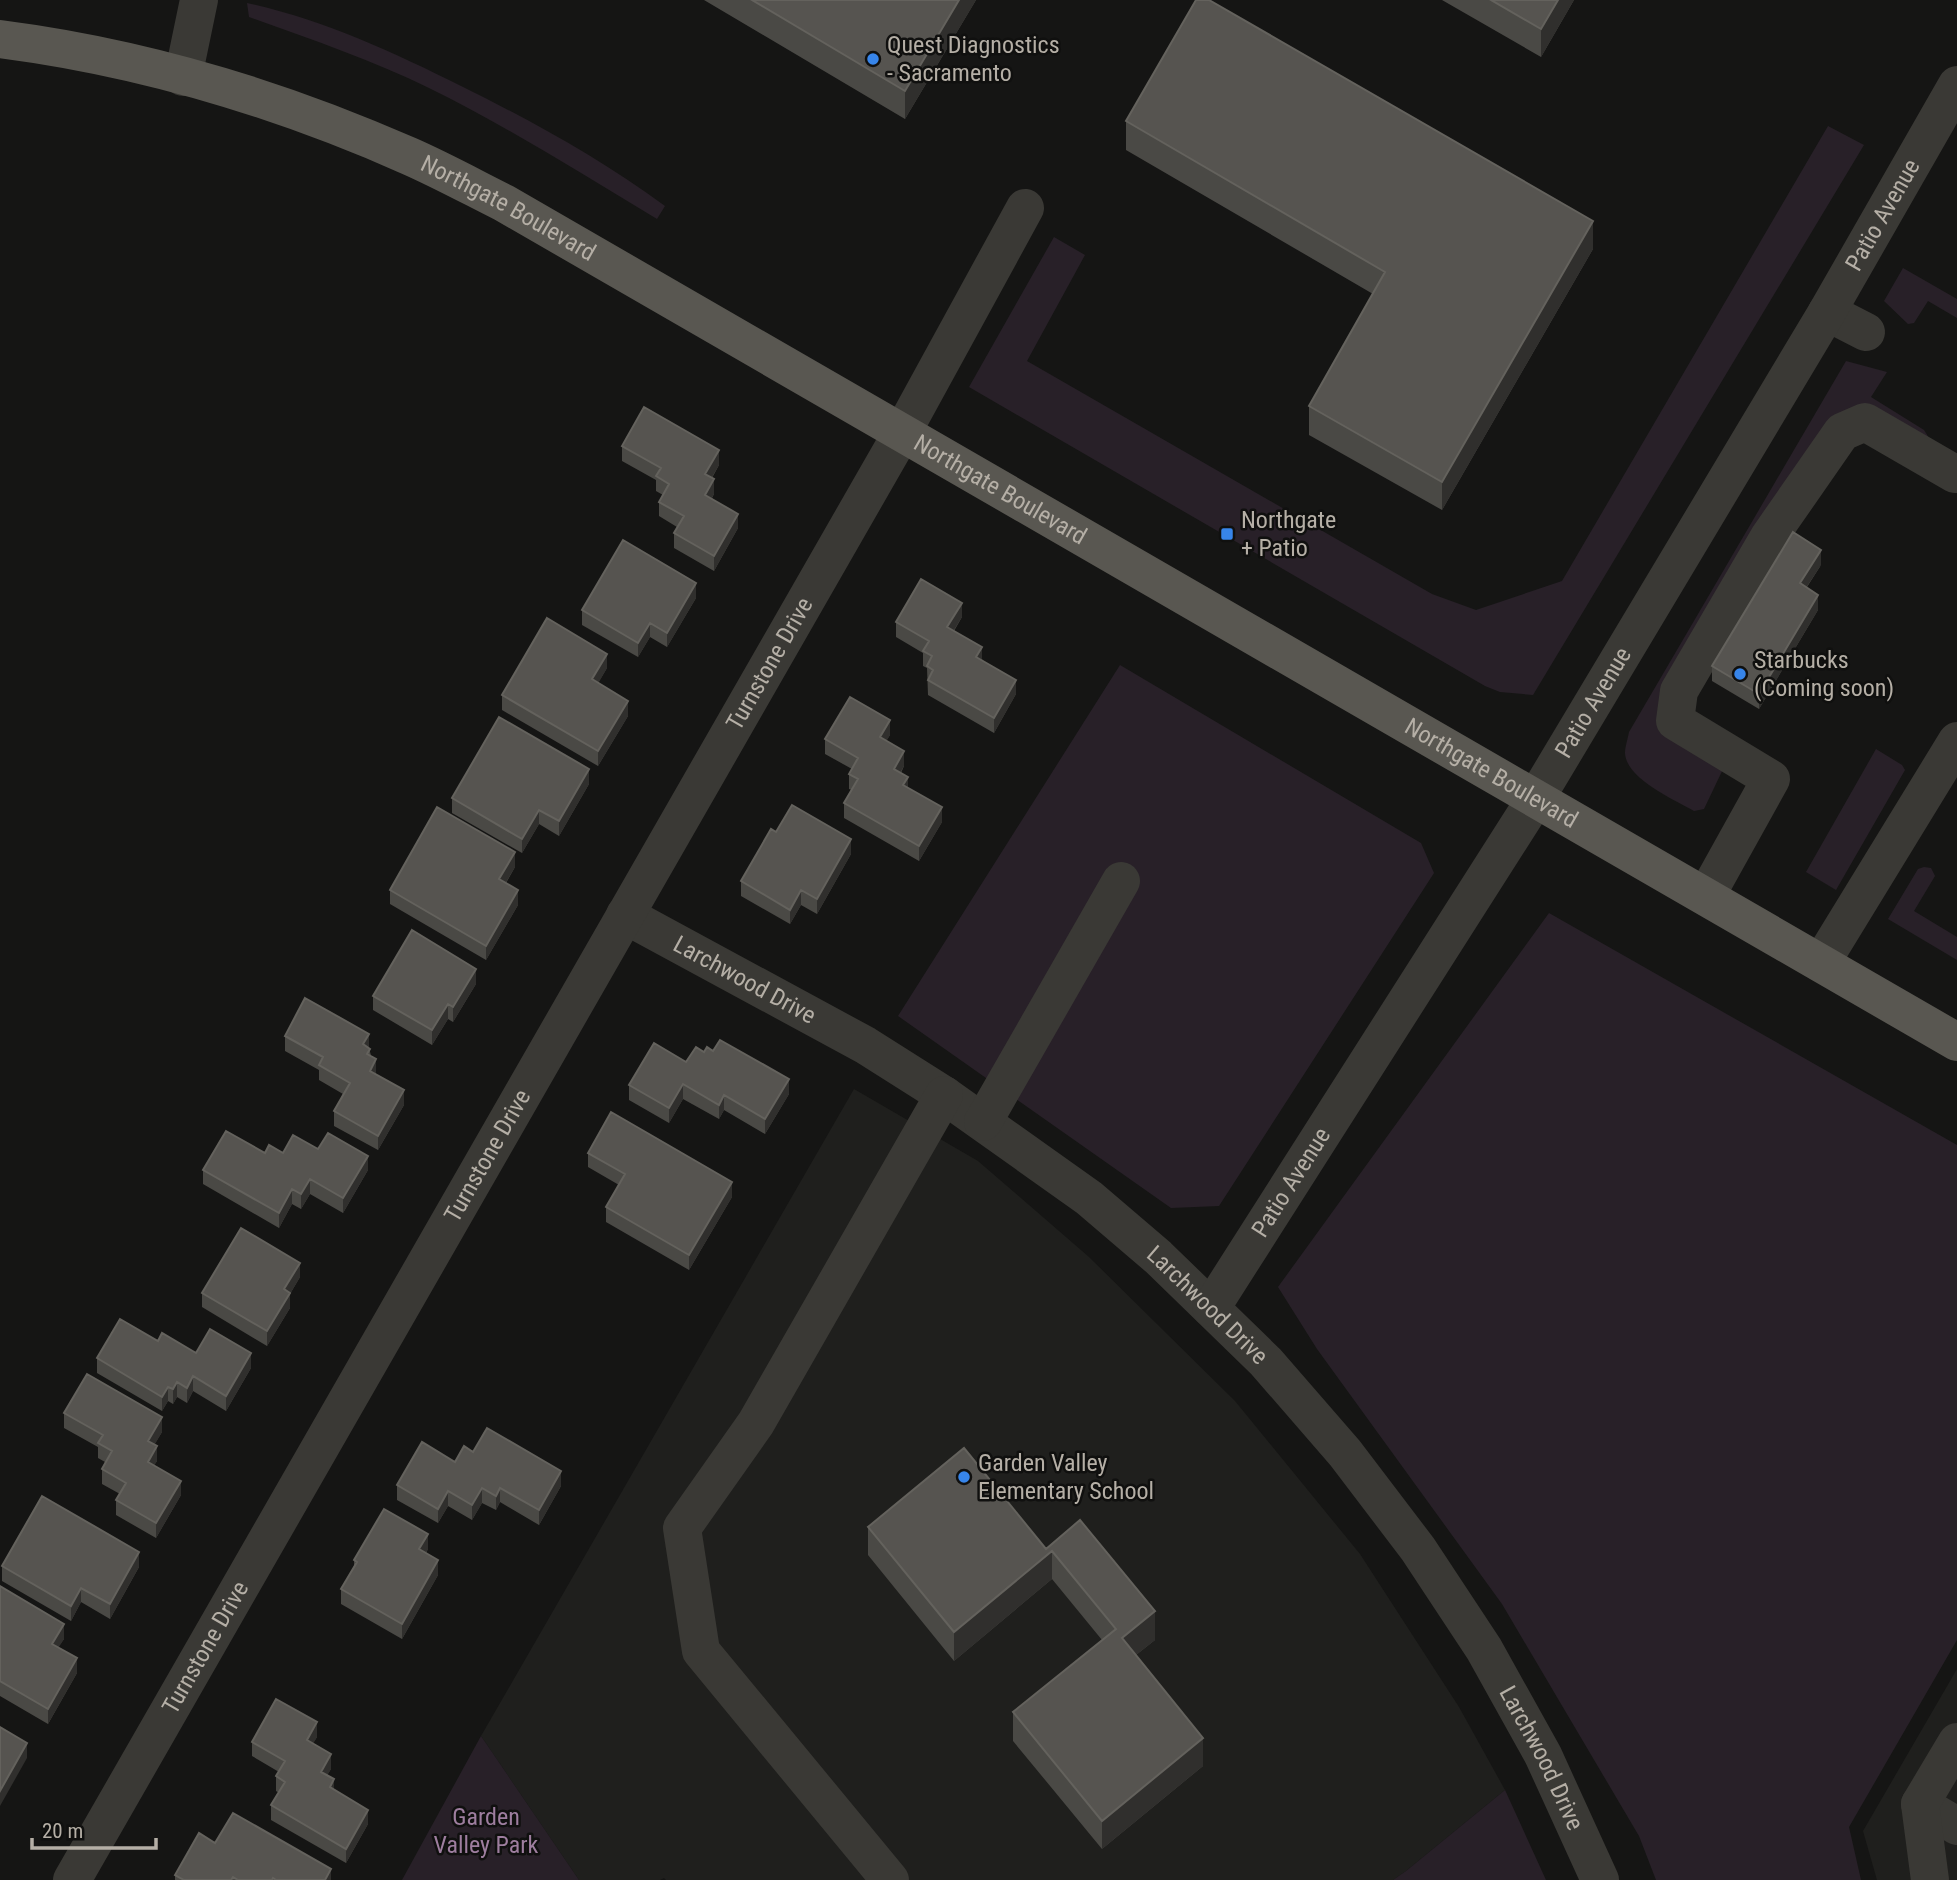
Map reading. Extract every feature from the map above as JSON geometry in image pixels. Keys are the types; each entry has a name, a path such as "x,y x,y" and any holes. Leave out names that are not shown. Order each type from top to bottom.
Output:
{"main road":[{"name":"Northgate Boulevard","path":"0,39 107,58 183,77 311,116 409,156 504,203 1957,1042"}],"street":[{"path":"183,77 199,0"},
{"name":"Patio Avenue","path":"1211,1308 1536,798 1827,312 1957,85"},
{"name":"Turnstone Drive","path":"72,1880 903,431 1025,208"},
{"path":"1827,312 1866,332"},
{"path":"1706,896 1772,779 1675,721 1678,691 1769,537 1842,432 1865,422 1955,474"},
{"path":"1822,963 1957,741"},
{"path":"983,1122 1121,881"},
{"name":"Larchwood Drive","path":"625,915 865,1045 983,1122 1089,1198 1158,1257 1266,1362 1345,1453 1418,1549 1484,1650 1543,1755 1601,1880"},
{"path":"890,1880 701,1651 682,1528 756,1423 944,1095"},
{"path":"1930,1880 1920,1804 1957,1742"},
{"path":"1920,1804 1957,1826"}],"shaded area":[{"name":"Garden Valley Elementary School","path":"854,1089 978,1161 1089,1257 1235,1401 1360,1554 1459,1707 1505,1790 1406,1871 1393,1880 579,1880 481,1736"},
{"path":"1957,1669 1957,1880 1877,1880 1863,1831"}],"green space":[{"path":"247,3 329,27 435,73 566,141 665,206 657,219 516,135 429,88 363,59 249,17"},
{"path":"1828,126 1864,145 1533,695 1500,692 1485,686 969,387 1054,237 1085,255 1027,361 1432,594 1476,610 1562,581"},
{"path":"1903,268 1957,299 1957,318 1928,301 1914,323 1908,324 1884,301"},
{"path":"1846,361 1887,372 1871,397 1924,430 1929,438 1869,412 1667,691 1724,767 1704,809 1694,811 1653,788 1627,763 1625,753 1629,732"},
{"path":"1120,665 1421,843 1434,873 1219,1206 1171,1208 898,1016"},
{"path":"1876,749 1902,765 1905,770 1836,890 1806,872"},
{"path":"1931,868 1935,876 1914,911 1957,937 1957,960 1888,919 1918,869"},
{"path":"1549,913 1957,1145 1957,1640 1849,1827 1861,1880 1656,1880 1639,1836 1502,1604 1317,1349 1278,1287"},
{"name":"Garden Valley Park","path":"481,1736 579,1880 402,1880"},
{"path":"1505,1790 1546,1880 1393,1880 1406,1871"}],"building":[{"path":"752,0 959,0 905,91"},
{"path":"1196,0 1209,0 1593,221 1442,482 1309,406 1385,272 1126,121"},
{"path":"1491,0 1558,0 1541,29"},
{"path":"644,407 719,450 705,474 714,479 705,495 738,514 714,556 674,533 684,516 659,502 669,484 656,476 661,468 622,446"},
{"path":"1793,532 1821,550 1800,583 1818,595 1759,694 1712,666"},
{"path":"623,540 696,583 667,633 650,623 638,643 582,610"},
{"path":"921,579 962,603 947,627 982,647 976,657 1016,680 994,718 928,680 933,670 927,666 932,656 923,651 929,641 896,622"},
{"path":"547,618 607,654 592,679 628,701 598,751 502,695"},
{"path":"850,697 890,720 880,737 904,751 894,769 908,777 903,785 942,807 919,846 844,803 858,779 849,774 858,758 825,739"},
{"path":"499,717 589,769 559,821 539,810 522,839 452,798"},
{"path":"792,805 851,839 817,899 801,890 790,910 741,881 771,829 776,832"},
{"path":"437,807 515,852 499,879 518,890 486,946 390,890"},
{"path":"412,930 476,969 453,1007 448,1004 432,1030 373,996"},
{"path":"305,998 369,1034 363,1044 370,1049 367,1054 376,1059 370,1071 404,1090 378,1136 334,1111 350,1083 319,1065 323,1057 285,1036"},
{"path":"720,1040 789,1079 765,1119 724,1095 719,1105 683,1084 669,1108 629,1085 654,1043 686,1062 696,1047 704,1052 707,1047 713,1051"},
{"path":"611,1112 732,1182 689,1255 606,1207 625,1174 588,1153"},
{"path":"226,1131 265,1153 269,1145 283,1153 293,1135 318,1149 328,1133 368,1156 343,1198 310,1179 301,1194 292,1189 279,1213 203,1170"},
{"path":"241,1228 300,1263 284,1289 290,1293 267,1331 202,1293"},
{"path":"120,1319 158,1341 162,1333 196,1353 210,1329 251,1353 226,1396 193,1376 187,1388 177,1382 173,1389 168,1387 162,1397 97,1358"},
{"path":"87,1374 162,1417 148,1441 157,1446 148,1462 181,1481 156,1523 116,1500 126,1483 102,1469 112,1451 98,1443 103,1435 64,1413"},
{"path":"487,1428 561,1471 539,1510 500,1488 496,1496 482,1488 472,1505 448,1491 438,1509 397,1485 422,1442 455,1462 464,1446 473,1452"},
{"path":"964,1448 1046,1549 1080,1520 1155,1611 1122,1638 1203,1738 1102,1821 1013,1712 1116,1629 1052,1551 954,1632 868,1527"},
{"path":"42,1496 139,1552 110,1604 81,1588 71,1606 2,1566"},
{"path":"384,1509 428,1534 419,1549 438,1560 402,1624 341,1589 357,1562 354,1560"},
{"path":"0,1586 64,1624 52,1644 77,1658 48,1709 0,1681"},
{"path":"276,1699 317,1722 307,1740 331,1754 321,1772 334,1779 330,1787 368,1810 346,1849 271,1805 285,1782 276,1776 285,1761 252,1742"},
{"path":"0,1727 27,1743 0,1791"},
{"path":"233,1813 331,1869 325,1880 238,1880 233,1877 231,1880 184,1880 175,1875 199,1833 215,1843"}],"place":[{"name":"Quest Diagnostics - Sacramento","path":"873,59"},
{"name":"Northgate + Patio","path":"1227,534"},
{"name":"Starbucks (Coming soon)","path":"1740,674"},
{"name":"Garden Valley Elementary School","path":"964,1477"}]}
